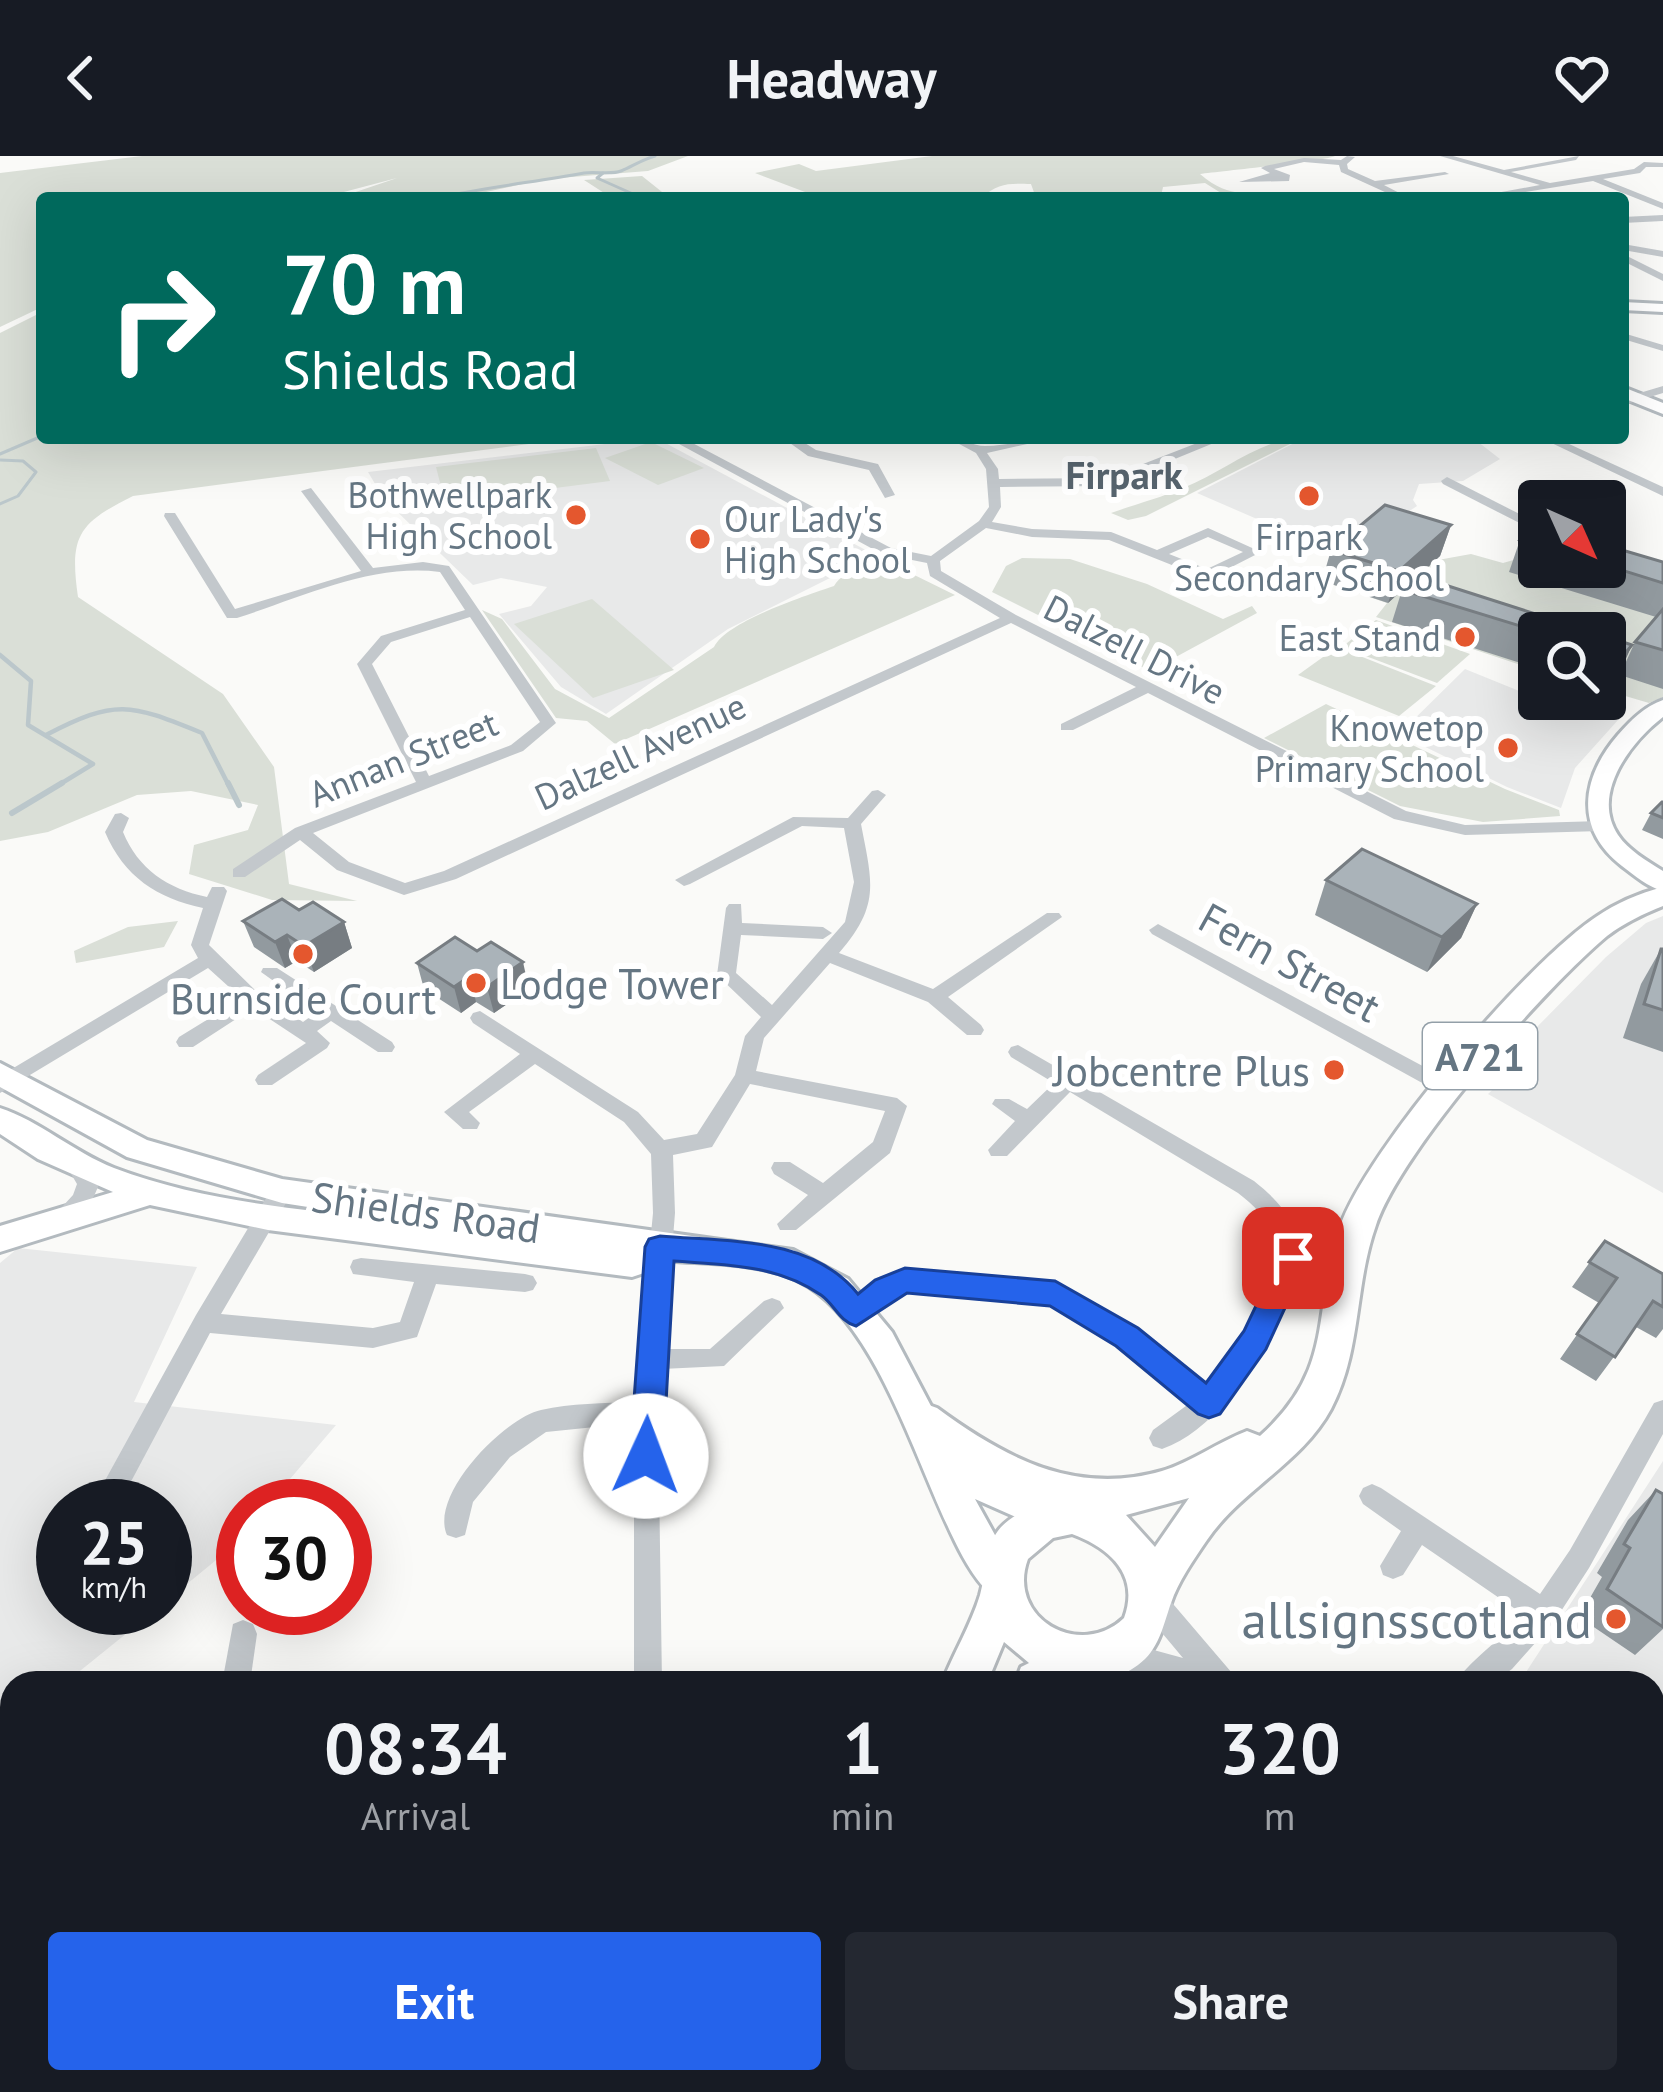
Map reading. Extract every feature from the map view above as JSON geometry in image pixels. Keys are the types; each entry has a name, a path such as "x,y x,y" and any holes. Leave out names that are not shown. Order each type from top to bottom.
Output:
{"main road":[{"path":"1629,306 1663,308"},
{"path":"1629,397 1663,409"},
{"path":"1663,707 1635,730 1611,761 1601,790 1601,826 1621,850 1663,883"},
{"name":"A721","path":"1152,1597 1180,1544 1226,1488 1283,1441 1313,1405 1340,1343 1359,1221 1376,1186 1450,1090 1594,932 1617,915 1663,896"},
{"name":"Shields Road","path":"3,1080 87,1125 274,1204"},
{"name":"Shields Road","path":"0,1119 78,1167 150,1192 274,1204 778,1275 856,1314 880,1342 932,1438 963,1516 1003,1587"},
{"path":"0,1239 150,1192 189,1167"},
{"path":"932,1438 1009,1480 1074,1496 1129,1497 1191,1483 1313,1405"},
{"name":"Shields Road","path":"932,1438 995,1492 1054,1516"},
{"name":"A721","path":"1109,1526 1226,1488"},
{"path":"969,1671 1003,1587 1005,1559 1016,1539 1032,1525 1054,1516 1091,1518 1109,1526 1140,1554 1152,1597 1147,1622 1134,1641 1065,1671"},
{"path":"1003,1587 1009,1610 1032,1639 1066,1657 1100,1656"}],"street":[{"path":"1278,173 1265,168 1304,160 1343,163 1355,156"},
{"path":"1444,156 1551,185"},
{"path":"1523,156 1543,161"},
{"path":"1635,156 1644,164 1663,165"},
{"path":"1508,170 1560,157 1576,158"},
{"path":"1343,163 1344,170 1391,192"},
{"path":"1510,192 1637,170 1644,164"},
{"path":"1418,171 1431,176"},
{"path":"1373,184 1445,174"},
{"path":"1596,178 1663,206"},
{"path":"1629,220 1663,218"},
{"path":"1629,248 1663,254"},
{"path":"1629,260 1663,278"},
{"path":"1629,338 1663,348"},
{"path":"1629,397 1663,389"},
{"name":"Dalzell Drive","path":"685,444 886,550 933,560 935,573 1011,618 1400,815 1465,830 1601,826"},
{"path":"800,444 819,455 874,467 890,495"},
{"path":"933,560 984,524 995,507 997,483 980,451 966,444"},
{"path":"980,451 1017,444"},
{"path":"997,483 1109,482 1205,444"},
{"path":"1560,444 1663,492"},
{"path":"1447,481 1518,518"},
{"path":"308,491 370,573"},
{"name":"Annan Street","path":"170,516 232,615 370,573 426,565 444,569 548,723 517,748 301,832 239,873"},
{"path":"984,524 1032,533 1111,536 1208,574 1255,552 1208,532 1158,554"},
{"path":"425,784 364,664 386,639 475,610"},
{"name":"Dalzell Avenue","path":"301,832 343,866 404,889 450,875 1011,618"},
{"path":"1067,728 1147,688"},
{"path":"852,824 878,795"},
{"path":"122,818 114,832 121,850 162,892 215,897 201,933 206,961 320,1043 266,1080"},
{"path":"684,880 799,821 852,824"},
{"path":"660,1149 704,1141 745,1076 754,1036 854,924 862,882 852,824"},
{"path":"725,859 743,873"},
{"path":"934,997 1053,917"},
{"path":"772,1016 726,975 734,919 823,933"},
{"name":"Fern Street","path":"1158,931 1450,1090"},
{"path":"826,955 934,997 974,1030"},
{"path":"3,1080 206,961"},
{"path":"270,972 385,1047"},
{"path":"186,1042 244,1006 250,996"},
{"path":"303,1031 333,1011"},
{"path":"480,1018 631,1117 660,1149 664,1214 646,1411 648,1671"},
{"path":"1018,1052 1215,1166 1270,1206 1285,1230 1293,1258 1255,1340 1209,1404 1162,1438"},
{"path":"470,1123 454,1112 533,1055"},
{"path":"745,1076 897,1106 882,1147 788,1224"},
{"path":"999,1150 1069,1082"},
{"path":"1002,1104 1029,1120"},
{"path":"62,1219 82,1200 88,1184 78,1167"},
{"path":"782,1168 824,1194"},
{"path":"119,1479 274,1204"},
{"path":"361,1267 525,1283"},
{"path":"204,1322 373,1338 409,1330 428,1274"},
{"path":"856,1314 905,1280 1055,1294 1127,1337 1209,1404"},
{"path":"654,1359 715,1359 772,1309"},
{"path":"456,1526 461,1497 500,1449 541,1420 646,1411"},
{"path":"1490,1671 1503,1663 1544,1612 1663,1411"},
{"path":"1372,1496 1544,1612"},
{"path":"1394,1567 1418,1528"},
{"path":"1152,1597 1211,1671"},
{"path":"238,1671 243,1635"},
{"path":"1100,1656 1167,1671"}],"shaded area":[{"path":"142,156 688,156 648,171 546,179 486,192 356,192 397,178 344,192 36,192 36,310 0,327 0,173"},
{"path":"932,156 1335,156 1200,174 1239,192 1219,192 1205,183 1163,187 1162,192 1034,192 1031,184 1016,184 990,192 805,192 755,173 799,164 816,171"},
{"path":"642,176 662,192 603,192 584,180"},
{"path":"36,315 36,444 528,444 133,496 89,523 77,545 78,597 223,694 274,767 289,884 357,901 272,900 189,874 194,845 248,830 258,805 191,791 137,795 48,832 0,841 0,333"},
{"path":"605,444 667,444 890,563 848,569 728,629 606,714 561,687 499,614 531,606 547,587 501,578 473,585 384,499 368,472"},
{"path":"655,444 704,468 658,485 605,458"},
{"path":"1290,444 1146,516 1128,520 1111,513 1183,488 1260,448"},
{"name":"Firpark Secondary School","path":"1292,444 1481,444 1500,459 1463,481 1419,484 1413,500 1417,506 1349,551 1303,539 1197,493"},
{"path":"596,448 610,481 445,502 436,467"},
{"path":"1471,554 1503,563 1518,559 1518,588 1623,588 1663,598 1663,697 1649,703 1626,696 1626,612 1518,612 1518,664 1376,617 1387,603 1322,581"},
{"path":"1022,558 1070,559 1147,584 1223,619 1252,606 1257,613 1150,671 992,592 1006,566"},
{"path":"894,565 955,595 615,744 587,721 556,718 482,610 502,619 555,689 609,718 750,619 834,586 852,572"},
{"path":"592,599 674,670 593,698 514,624"},
{"path":"1376,620 1470,654 1437,683 1342,647"},
{"path":"1337,647 1436,686 1399,716 1298,675"},
{"name":"Knowetop Primary School","path":"1465,669 1518,690 1518,720 1618,720 1575,768 1561,808 1399,734"},
{"path":"1326,704 1559,810 1560,816 1483,822 1400,806 1264,738"},
{"path":"1663,916 1663,1193 1488,1094 1516,1067 1533,1031 1606,957 1646,923"},
{"path":"178,921 164,947 76,963 74,951 128,927"},
{"path":"18,1248 197,1267 134,1402 336,1425 290,1479 216,1479 216,1560 192,1580 192,1479 36,1479 36,1635 125,1635 80,1671 0,1671 0,1263"},
{"path":"1663,1461 1663,1671 1527,1671"}],"building":[{"path":"1385,505 1451,525 1399,571 1331,550"},
{"path":"1626,551 1663,562 1663,583 1626,572"},
{"path":"1417,576 1529,612 1518,612 1518,625 1403,590"},
{"path":"1663,609 1663,650 1635,642"},
{"path":"1663,802 1663,818 1651,813"},
{"path":"1362,849 1477,904 1442,937 1326,880"},
{"path":"282,899 299,910 313,902 344,922 304,946 287,935 275,942 243,921"},
{"path":"455,937 477,951 491,942 523,962 487,987 470,976 454,987 417,963"},
{"path":"1663,949 1663,1010 1644,1004"},
{"path":"1605,1241 1663,1274 1663,1307 1653,1301 1615,1357 1577,1334 1617,1278 1589,1262"},
{"path":"1656,1490 1663,1494 1663,1627 1607,1589 1630,1548 1624,1544"}],"waterway":[{"path":"469,192 617,172 655,156"},
{"path":"603,173 597,178 628,192"},
{"path":"0,454 36,439"},
{"path":"0,460 23,461 36,472 18,496 0,504"},
{"path":"0,655 31,681 28,725 93,764 57,786"},
{"path":"46,735 108,710 140,711 202,733 229,786"},
{"path":"57,786 62,783"},
{"path":"228,783 239,805"},
{"path":"12,813 57,786"}],"place":[{"name":"Firpark Secondary School","path":"1309,496"},
{"name":"Bothwellpark High School","path":"576,515"},
{"name":"Our Lady's High School","path":"700,539"},
{"name":"East Stand","path":"1465,637"},
{"name":"Knowetop Primary School","path":"1508,748"},
{"name":"Burnside Court","path":"303,954"},
{"name":"Lodge Tower","path":"476,983"},
{"name":"Jobcentre Plus","path":"1334,1070"},
{"name":"allsignsscotland","path":"1616,1619"}],"district":[{"name":"Firpark","path":"1124,474"}],"route":[{"path":"646,1456 660,1247 781,1258 816,1274 856,1314 905,1280 1055,1294 1127,1337 1209,1404 1255,1340 1293,1258"}]}
